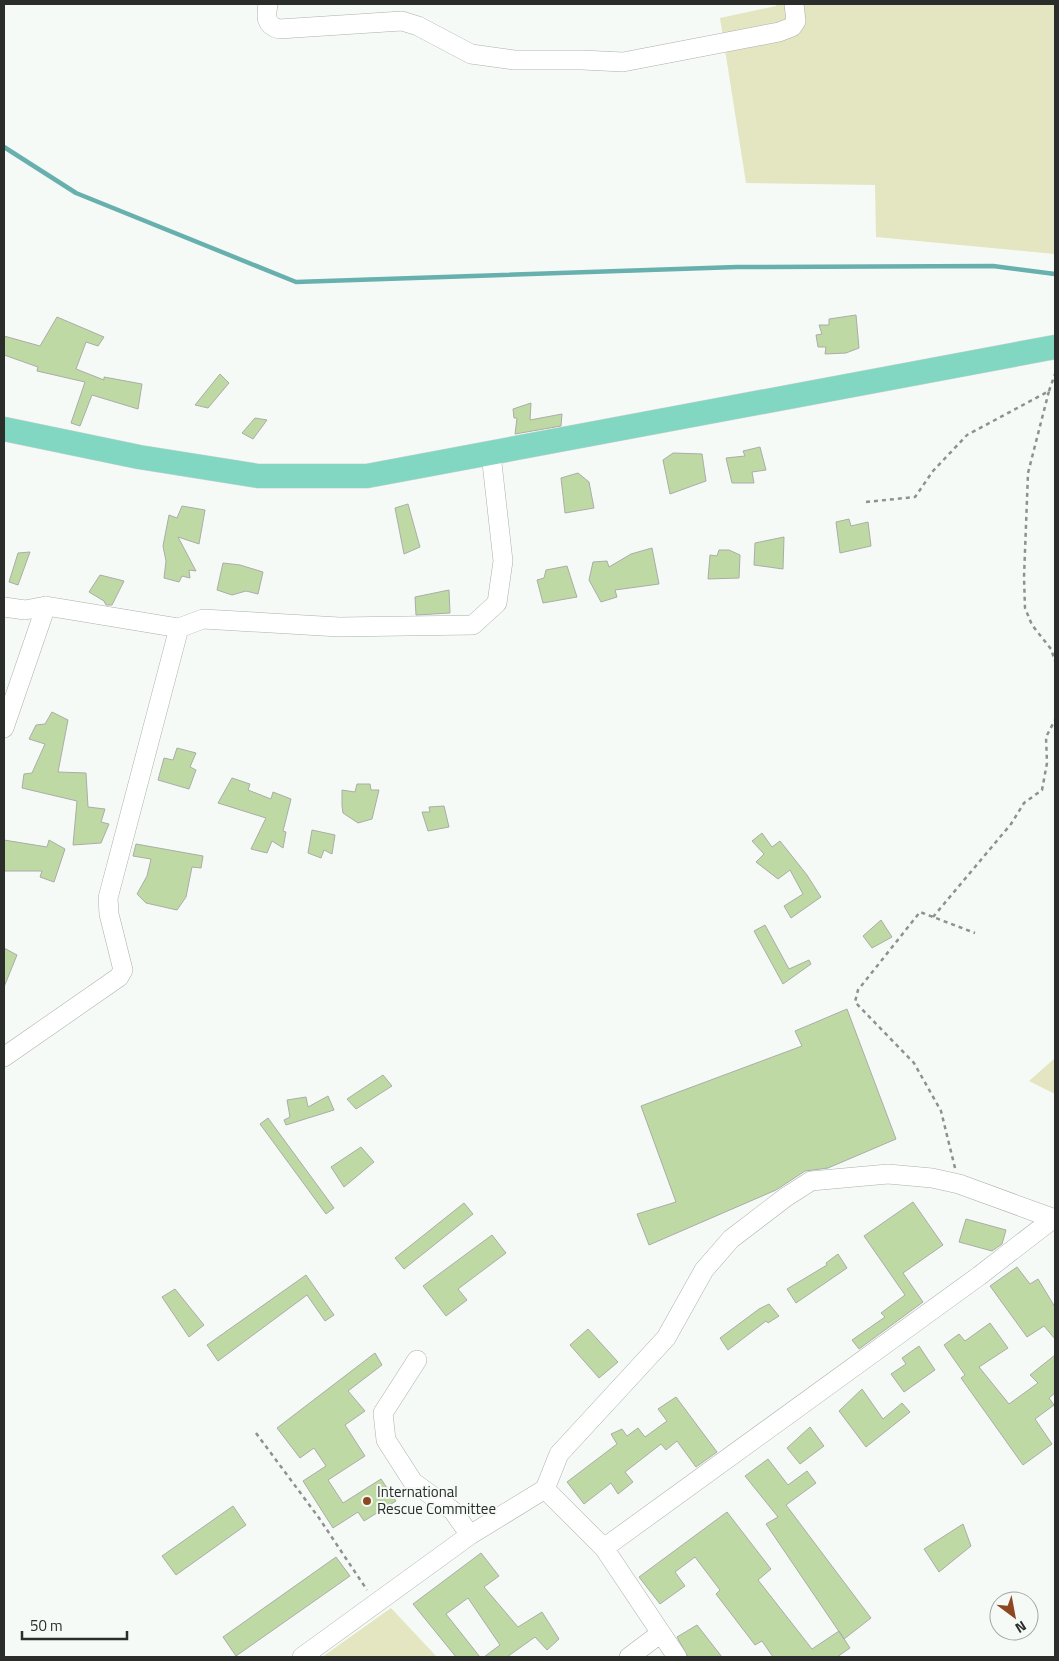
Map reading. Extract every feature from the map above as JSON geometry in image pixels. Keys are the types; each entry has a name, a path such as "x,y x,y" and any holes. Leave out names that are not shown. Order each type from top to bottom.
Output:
{"main road":[{"path":"4,429 139,457 258,476 367,476 1055,347"}],"street":[{"path":"268,4 266,18 270,25 279,29 402,21 418,26 471,54 514,60 623,62 779,32 792,26 796,21 794,4"},
{"path":"4,607 25,610 46,606 179,628 203,619 339,627 473,625 497,603 504,561 491,454"},
{"path":"4,728 46,606"},
{"path":"4,1057 119,977 123,970 109,914 108,898 179,628"},
{"path":"302,1657 470,1535 545,1489 558,1454 666,1338 704,1270 731,1240 811,1181 837,1177 888,1174 959,1184 1055,1218"},
{"path":"604,1548 979,1276 1055,1218"},
{"path":"417,1360 382,1413 386,1440 413,1482 454,1511 470,1535"},
{"path":"545,1489 604,1548 677,1657"},
{"path":"629,1657 661,1633"}],"path":[{"path":"1055,374 1028,473 1024,584 1025,608 1032,625 1051,648 1055,661"},
{"path":"866,502 914,497 932,472 966,435 1049,391"},
{"path":"933,917 1011,824 1024,803 1042,790 1047,763 1046,737 1055,720"},
{"path":"959,1184 941,1111 914,1063 855,1002 858,990 920,912 975,933"},
{"path":"256,1433 319,1518 377,1604"}],"green space":[{"path":"776,4 1055,4 1055,254 876,237 875,185 746,183 720,18 776,6"},
{"path":"1055,1058 1055,1094 1029,1081"},
{"path":"391,1608 437,1657 322,1657"}],"building":[{"path":"856,315 859,348 846,353 825,354 826,347 818,347 816,335 822,334 819,325 829,325 829,319"},
{"path":"57,317 104,337 98,346 86,342 76,369 104,380 104,377 142,384 138,409 92,395 80,426 71,423 85,382 37,371 38,367 4,355 4,336 40,346"},
{"path":"220,374 229,383 208,408 195,405"},
{"path":"531,403 530,420 562,414 561,426 515,434 517,418 514,418 513,409"},
{"path":"255,418 267,420 253,439 242,433"},
{"path":"760,447 766,470 752,472 754,483 732,483 726,458 745,456 743,451"},
{"path":"673,453 702,454 706,481 670,494 663,460"},
{"path":"578,473 589,482 594,508 565,513 561,478"},
{"path":"408,504 420,547 404,554 395,508"},
{"path":"182,506 205,510 199,544 178,537 196,571 189,570 190,578 182,576 179,582 164,578 166,561 163,546 169,515 177,518"},
{"path":"849,519 851,526 868,522 871,546 840,553 836,522"},
{"path":"784,537 783,569 754,565 755,543"},
{"path":"652,548 659,584 615,590 617,597 601,602 589,580 593,562 607,561 609,567 631,554"},
{"path":"719,550 729,550 740,555 739,578 708,579 710,555 717,556"},
{"path":"30,552 18,585 9,582 18,553"},
{"path":"223,563 240,565 263,572 258,594 246,591 232,595 217,590"},
{"path":"567,566 577,597 543,603 537,580 544,578 546,570"},
{"path":"100,575 124,581 112,605 106,605 104,601 89,592"},
{"path":"449,590 450,613 416,615 415,597"},
{"path":"52,712 68,720 58,772 86,773 88,807 105,809 101,822 109,824 101,843 73,845 77,801 22,788 24,774 32,773 45,744 29,739 36,725 45,724"},
{"path":"177,748 196,753 190,767 196,770 189,789 158,780 164,758 173,760"},
{"path":"232,778 250,784 248,790 271,799 273,792 291,799 283,831 286,832 283,848 272,841 267,853 251,849 266,818 218,803"},
{"path":"357,784 370,784 371,790 379,790 372,819 358,823 343,813 342,806 342,790 355,792"},
{"path":"444,806 449,827 428,831 422,812 430,812 429,807"},
{"path":"312,830 335,835 332,854 324,850 321,858 308,853"},
{"path":"762,833 772,847 780,841 807,875 821,897 791,918 784,906 803,894 790,870 778,879 756,862 764,854 752,841"},
{"path":"4,840 47,847 49,840 65,849 54,882 40,877 42,871 4,871"},
{"path":"136,844 203,856 201,868 192,867 186,897 177,910 146,903 137,894 147,876 151,859 133,856"},
{"path":"881,920 892,937 872,948 863,936"},
{"path":"765,925 789,969 809,960 811,964 783,984 754,931"},
{"path":"4,948 17,955 4,987"},
{"path":"847,1009 896,1139 828,1168 805,1171 776,1190 649,1245 637,1214 676,1202 641,1106 802,1046 795,1031"},
{"path":"383,1075 392,1086 356,1109 347,1099"},
{"path":"328,1096 334,1110 286,1125 284,1120 290,1117 287,1100 306,1097 308,1107"},
{"path":"268,1118 334,1208 326,1214 260,1124"},
{"path":"361,1147 374,1162 344,1187 331,1167"},
{"path":"913,1202 943,1245 903,1273 923,1302 859,1349 852,1340 885,1317 881,1313 905,1295 864,1236"},
{"path":"464,1203 473,1214 404,1269 395,1258"},
{"path":"966,1219 1006,1230 1002,1244 992,1251 959,1242"},
{"path":"492,1235 506,1253 458,1289 467,1300 446,1316 423,1286"},
{"path":"838,1254 847,1268 796,1303 787,1289 827,1265 826,1263"},
{"path":"1017,1267 1030,1284 1038,1279 1055,1307 1055,1339 1044,1326 1027,1337 990,1286"},
{"path":"306,1275 334,1315 325,1321 307,1295 218,1361 207,1345"},
{"path":"175,1289 204,1325 189,1337 162,1297"},
{"path":"769,1304 779,1316 768,1323 766,1321 728,1350 720,1338 759,1309"},
{"path":"990,1323 1008,1348 979,1367 1009,1404 1038,1383 1030,1375 1055,1355 1055,1393 1049,1398 1054,1405 1035,1419 1052,1444 1023,1465 961,1378 965,1375 944,1345 959,1334 965,1341"},
{"path":"588,1329 618,1362 599,1378 570,1345"},
{"path":"919,1346 935,1370 904,1392 891,1374 906,1364 902,1358"},
{"path":"375,1353 382,1365 348,1391 365,1411 345,1425 365,1456 328,1480 343,1503 381,1479 396,1501 364,1521 358,1512 333,1528 303,1481 326,1466 314,1448 300,1458 277,1428"},
{"path":"862,1389 883,1419 902,1403 910,1412 866,1447 839,1411"},
{"path":"676,1397 717,1452 696,1467 677,1441 666,1450 661,1444 625,1472 633,1482 618,1494 611,1483 584,1504 567,1482 617,1444 611,1434 622,1429 627,1436 638,1428 645,1437 667,1421 658,1409"},
{"path":"810,1427 824,1446 800,1464 787,1448"},
{"path":"768,1459 788,1485 807,1471 816,1483 786,1505 871,1618 844,1639 766,1524 778,1517 745,1476"},
{"path":"233,1506 246,1525 176,1575 162,1556"},
{"path":"727,1512 771,1569 758,1580 812,1649 839,1631 850,1648 837,1657 773,1657 762,1641 755,1645 716,1594 720,1590 695,1557 675,1572 685,1586 660,1604 639,1577"},
{"path":"963,1524 971,1546 939,1572 924,1549"},
{"path":"481,1553 499,1576 484,1587 518,1627 542,1612 559,1639 547,1650 535,1637 507,1657 484,1657 500,1645 468,1598 446,1614 480,1657 456,1657 413,1604"},
{"path":"336,1557 350,1576 236,1656 223,1637"},
{"path":"697,1625 722,1657 688,1657 677,1637"}],"waterway":[{"path":"4,147 76,193 296,282 737,267 993,266 1055,274"}],"place":[{"name":"International Rescue Committee","path":"367,1501"}]}
